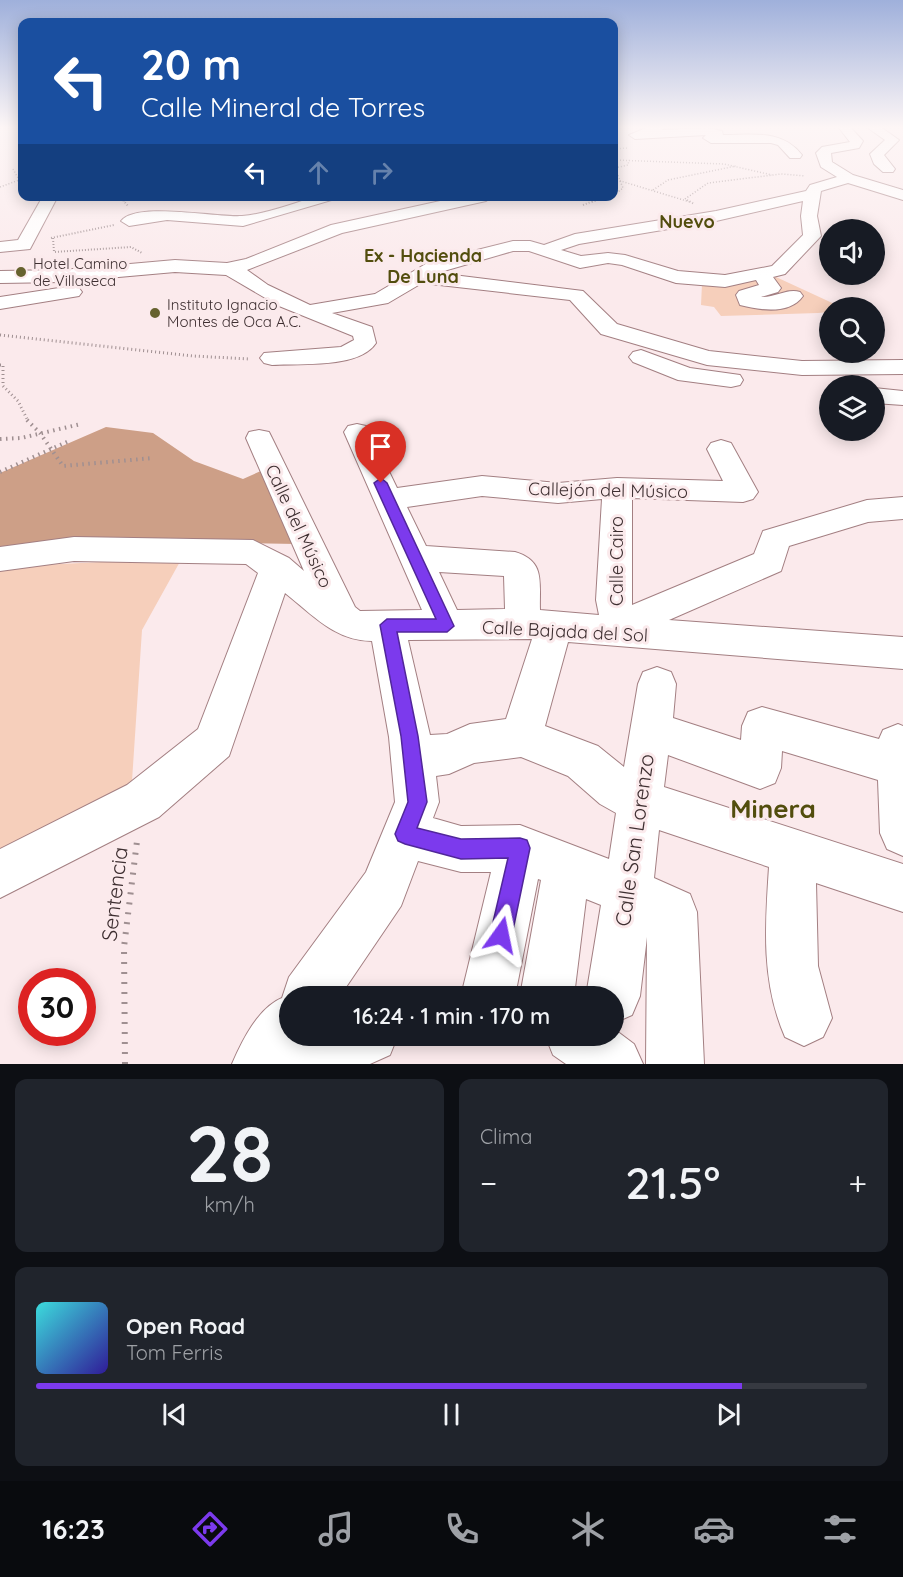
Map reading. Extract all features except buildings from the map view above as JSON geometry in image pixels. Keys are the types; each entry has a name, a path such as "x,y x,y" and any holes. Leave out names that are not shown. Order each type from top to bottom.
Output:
{"street":[{"path":"851,178 903,195"},
{"path":"310,311 381,299 421,277 442,257 513,246 530,246 580,262 608,258 625,260 676,277 725,281 762,276 778,270 812,236 809,216 815,188 830,180 869,178"},
{"path":"543,251 575,239 716,216 812,194"},
{"path":"0,247 24,245 48,201"},
{"path":"123,222 167,215 243,220 318,201"},
{"path":"337,229 463,201"},
{"path":"294,228 354,219 384,209 384,206 380,205"},
{"path":"227,269 252,263 337,229 354,219"},
{"path":"0,277 62,276 175,266 190,269 227,269 241,272 258,288 364,332 365,343 346,354 272,358"},
{"path":"0,303 174,275 190,269"},
{"path":"762,276 771,288 746,295 747,302 770,303 788,300 793,296"},
{"path":"421,277 576,295 609,329 707,357 802,369 903,367"},
{"path":"0,309 84,296 100,287"},
{"path":"609,329 604,343 615,350 686,375 819,389"},
{"path":"885,396 903,398"},
{"path":"357,432 447,626"},
{"name":"Calle del Músico","path":"258,438 340,615"},
{"name":"Callejón del Músico","path":"388,499 482,486 558,493 617,488 743,492 721,449"},
{"name":"Calle Cairo","path":"617,488 613,600 620,630"},
{"path":"620,630 769,562 774,539 867,511 903,508"},
{"name":"Calle Bajada del Sol","path":"0,559 74,549 253,552 277,567 354,626 539,626 620,630 903,653"},
{"path":"416,558 516,564 521,568 539,626 521,737"},
{"path":"0,874 143,801 214,742 277,567"},
{"path":"315,986 384,889 417,802 412,757 387,625"},
{"name":"Calle San Lorenzo","path":"617,986 649,901 639,801 657,684"},
{"path":"649,729 760,768 762,726 900,752 903,833"},
{"path":"412,757 449,754 470,744 521,737 583,761 616,788 639,801 903,888"},
{"path":"405,834 461,849 520,848 567,865 649,901 675,1064"},
{"path":"490,986 520,848"},
{"path":"793,852 792,966 804,1018"},
{"path":"567,865 581,986"},
{"path":"261,1064 279,1038"},
{"path":"317,1064 325,1054 344,1046"}],"path":[{"path":"0,187 18,178"},
{"path":"618,192 623,188 619,178"},
{"path":"653,190 658,183 681,178"},
{"path":"685,199 708,183 751,178"},
{"path":"803,178 830,180"},
{"path":"620,181 685,199 716,216"},
{"path":"583,205 595,201"},
{"path":"27,239 53,238 123,222"},
{"path":"53,238 52,250 54,252 131,247 144,254"},
{"path":"0,335 233,360 272,358"},
{"path":"0,365 3,365 3,386 18,401 28,422 40,434 63,466 153,458"},
{"path":"0,439 40,434 81,424"},
{"path":"0,472 69,441"},
{"name":"Sentencia","path":"125,1064 124,947 143,801"}],"shaded area":[{"path":"776,277 819,297 819,313 721,316 714,307 701,305 702,284 713,285"},
{"path":"106,427 153,433 194,461 243,479 263,470 297,544 81,540 0,549 0,473"},
{"path":"182,558 142,630 131,796 0,864 0,567"}],"place":[{"name":"Hotel Camino de Villaseca","path":"21,272"},
{"name":"Instituto Ignacio Montes de Oca A.C.","path":"155,313"}],"district":[{"name":"Nuevo","path":"687,221"},
{"name":"Ex - Hacienda De Luna","path":"423,265"},
{"name":"Minera","path":"773,808"}],"route":[{"path":"381,483 447,626 387,625 410,736 417,802 405,834 461,849 520,848 501,935"}]}
